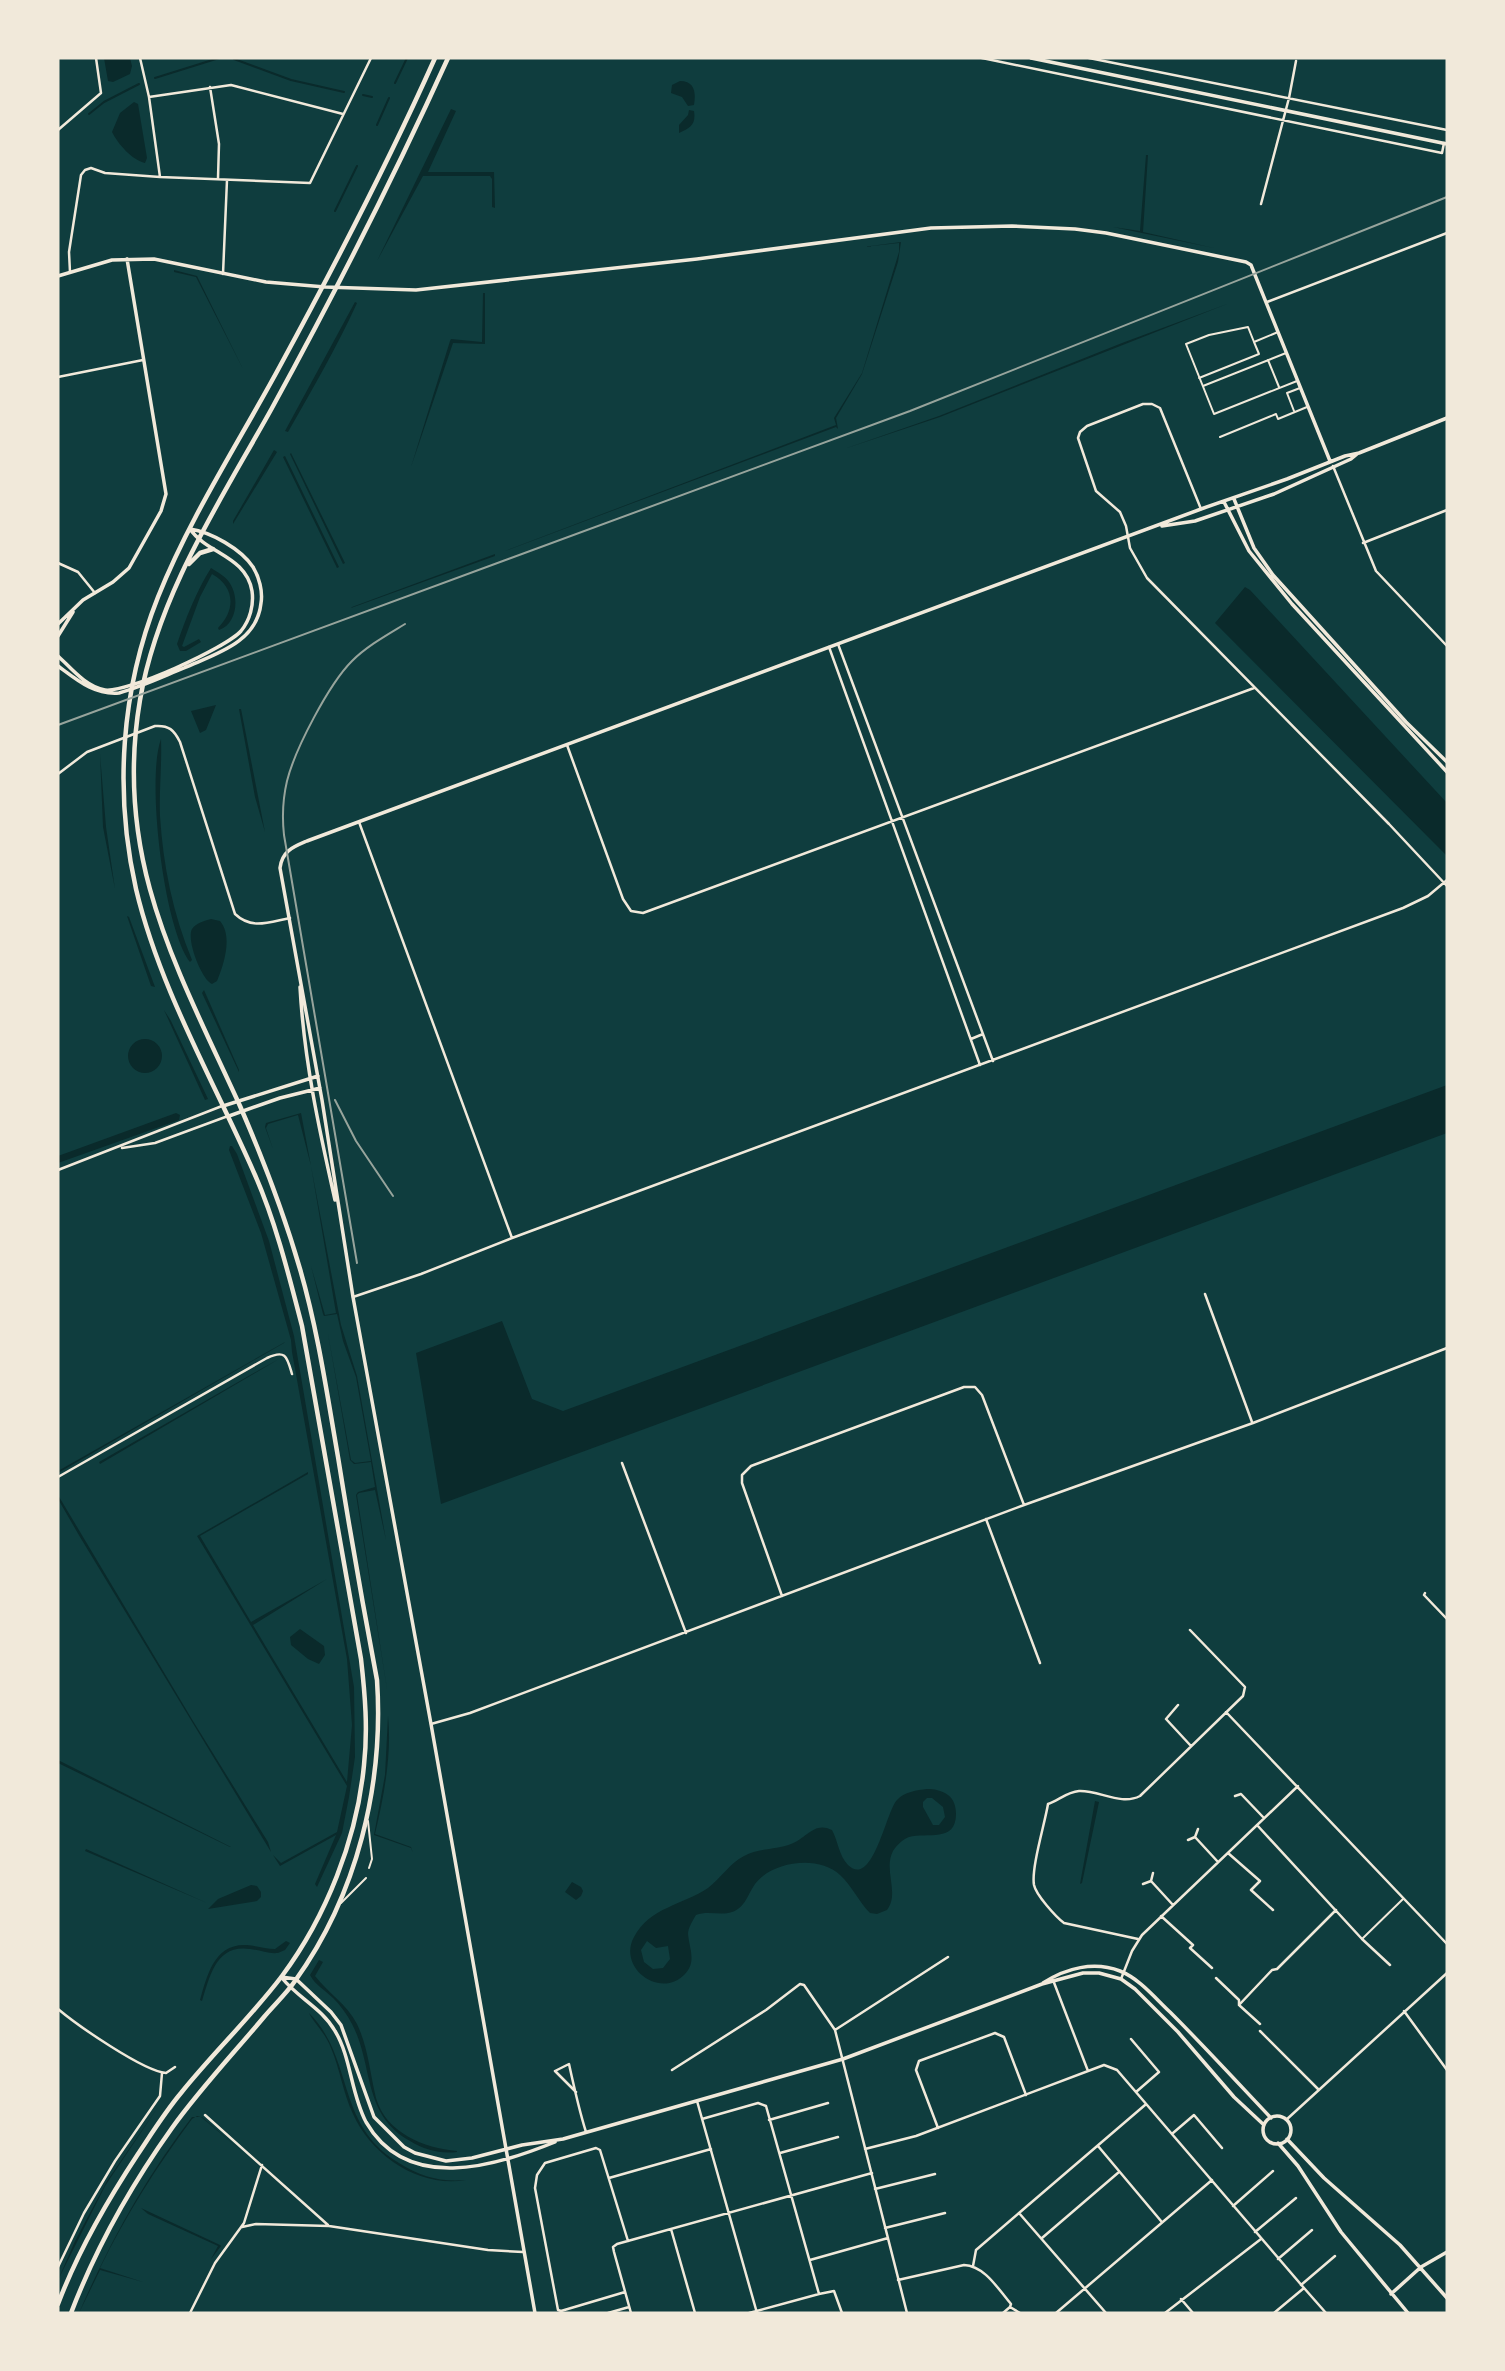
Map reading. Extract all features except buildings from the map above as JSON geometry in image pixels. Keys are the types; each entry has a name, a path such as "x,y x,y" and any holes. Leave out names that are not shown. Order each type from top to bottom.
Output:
{"main road":[{"path":"58,2304 94,2226 161,2120 180,2094 281,1977 307,1936 344,1856 356,1812 364,1766 366,1699 361,1659 302,1326 267,1208 228,1116 179,1012 150,935 137,891 124,814 124,744 127,708 135,667 158,597 190,529 329,276 435,58"},
{"path":"71,2313 108,2234 138,2180 172,2128 290,1988 323,1937 338,1906 368,1817 377,1759 377,1680 320,1349 294,1249 279,1204 242,1111 177,972 150,894 136,823 136,743 140,701 149,662 161,624 202,531 343,276 448,58"},
{"path":"186,567 200,553 213,549"}],"street":[{"path":"58,130 101,93 96,58"},
{"path":"141,58 160,177"},
{"path":"70,272 69,252 81,175 85,170 90,168 105,173 160,177 310,183 371,58"},
{"path":"982,58 1442,153 1446,143 1031,58"},
{"path":"1089,58 1447,130"},
{"path":"1261,204 1289,99 1296,61"},
{"path":"149,97 235,86 343,114"},
{"path":"211,88 219,145 218,179"},
{"path":"223,274 227,180"},
{"path":"58,276 98,263 154,259 266,282 416,290 706,258 930,228 1012,226 1044,226 1106,233 1246,262 1251,265 1363,543 1379,576 1447,646"},
{"path":"1266,302 1447,233"},
{"path":"58,624 129,568 164,503 166,483 127,259"},
{"path":"58,377 143,360"},
{"path":"353,1297 1403,908 1428,896 1446,883 1147,578 1130,548 1126,526 1119,512 1096,491 1078,438 1080,432 1087,426 1143,404 1160,408 1202,509"},
{"path":"535,2313 342,1233 318,1076 280,868 286,852 307,841 1202,509 1351,459 1359,453 1447,418"},
{"path":"1156,526 1195,521 1280,492 1331,464"},
{"path":"1234,499 1254,548 1273,575 1406,722 1447,762"},
{"path":"1224,502 1249,551 1292,604 1447,772"},
{"path":"1363,543 1447,510"},
{"path":"58,666 96,691 106,694 119,693 205,658 243,638 259,615 262,594 259,580 243,556 202,531 190,529"},
{"path":"58,656 89,684 107,690 118,690 136,685 230,640 243,628 251,612 253,593 250,582 237,564 198,540 190,529"},
{"path":"58,563 78,572 95,593"},
{"path":"58,636 74,610"},
{"path":"838,644 993,1061"},
{"path":"829,647 980,1066"},
{"path":"567,745 623,899 631,911 643,913 1254,688"},
{"path":"58,774 87,752 156,726 164,725 169,728 180,742 235,914 244,923 254,925 290,918"},
{"path":"862,742 872,737"},
{"path":"878,787 889,782"},
{"path":"359,822 512,1238"},
{"path":"299,975 309,1078 342,1233"},
{"path":"971,1039 983,1034"},
{"path":"58,1170 222,1106 318,1076"},
{"path":"115,1149 155,1143 242,1111 320,1088"},
{"path":"1205,1294 1252,1423"},
{"path":"431,1724 470,1713 1447,1348"},
{"path":"58,1477 278,1353 283,1354 289,1362 292,1374"},
{"path":"782,1596 742,1483 744,1470 751,1466 964,1387 975,1387 982,1395 1024,1504"},
{"path":"622,1463 686,1633"},
{"path":"986,1519 1040,1663"},
{"path":"1425,1593 1447,1619"},
{"path":"1138,1939 1064,1923 1057,1919 1036,1891 1034,1873 1048,1804 1073,1792 1083,1791 1133,1800 1242,1696 1245,1687 1190,1630"},
{"path":"1178,1705 1166,1719 1191,1746"},
{"path":"1226,1712 1447,1944"},
{"path":"1121,1979 1138,1939 1298,1786"},
{"path":"1241,1794 1242,1788"},
{"path":"1241,1794 1264,1818"},
{"path":"1235,1796 1241,1794"},
{"path":"1257,1825 1362,1939 1390,1965"},
{"path":"1188,1840 1195,1837 1198,1829"},
{"path":"1195,1837 1218,1862"},
{"path":"1228,1853 1259,1881 1251,1890 1273,1910"},
{"path":"1151,1881 1153,1873"},
{"path":"1151,1881 1173,1905"},
{"path":"1143,1884 1151,1881"},
{"path":"1239,2005 1336,1910"},
{"path":"1161,1916 1193,1945 1190,1948 1212,1968"},
{"path":"835,2030 948,1956"},
{"path":"281,1977 296,1979 341,2025 374,2117 398,2143 415,2153 446,2161 563,2138 843,2059 1085,1966 1104,1966 1124,1972 1144,1987 1271,2118"},
{"path":"1053,1979 1099,1973 1121,1979 1135,1989 1161,2014 1234,2098 1264,2124 1266,2138 1278,2143 1298,2166 1341,2232 1408,2313"},
{"path":"1286,2120 1447,1973"},
{"path":"281,1977 290,1988 320,2010 336,2032 367,2123 388,2146 404,2158 437,2168 455,2170 524,2155 563,2138"},
{"path":"1216,1978 1260,2024"},
{"path":"1053,1979 1088,2071"},
{"path":"671,2070 766,2010 800,1984 804,1985 835,2030 842,2049 907,2313"},
{"path":"58,2009 106,2043 162,2073 170,2072 175,2067"},
{"path":"1404,2011 1447,2070"},
{"path":"1260,2031 1319,2090"},
{"path":"938,2128 916,2070 919,2061 995,2033 1000,2034 1026,2095"},
{"path":"1131,2039 1159,2071 1136,2092"},
{"path":"576,2092 555,2071 569,2064 576,2092 586,2132"},
{"path":"865,2148 916,2136 1104,2065 1111,2066 1325,2313"},
{"path":"58,2267 84,2213 115,2161 160,2096 162,2073"},
{"path":"697,2101 757,2312"},
{"path":"702,2119 758,2103 766,2106 819,2294"},
{"path":"769,2120 828,2104"},
{"path":"973,2266 976,2250 1146,2104"},
{"path":"205,2115 329,2226"},
{"path":"1172,2134 1194,2115 1222,2148"},
{"path":"1264,2124 1277,2116 1286,2120 1291,2129 1287,2139 1278,2143"},
{"path":"779,2154 838,2137"},
{"path":"1287,2139 1324,2178 1379,2225 1421,2267 1447,2298"},
{"path":"1098,2146 1162,2222"},
{"path":"625,2292 561,2311 558,2309 536,2188 537,2175 545,2163 596,2148 603,2154 628,2241"},
{"path":"610,2178 710,2149"},
{"path":"190,2313 215,2263 242,2227 254,2197 262,2165"},
{"path":"1233,2206 1273,2171"},
{"path":"1041,2238 1119,2172"},
{"path":"631,2313 614,2247 872,2173"},
{"path":"876,2189 935,2174"},
{"path":"1056,2313 1212,2180"},
{"path":"1255,2232 1296,2198"},
{"path":"885,2228 945,2213"},
{"path":"1019,2213 1106,2313"},
{"path":"242,2227 256,2224 329,2226 488,2250 523,2252"},
{"path":"670,2229 695,2313"},
{"path":"1278,2259 1312,2230"},
{"path":"809,2260 888,2238"},
{"path":"1165,2313 1261,2239"},
{"path":"1391,2294 1421,2267 1447,2252"},
{"path":"1274,2313 1335,2256"},
{"path":"898,2280 964,2264 973,2266 985,2274 1011,2304 1010,2307 1020,2313"},
{"path":"749,2313 834,2291 842,2313"},
{"path":"1181,2299 1193,2313"},
{"path":"608,2313 629,2307"},
{"path":"1003,2313 1010,2307"}],"lane":[{"path":"1199,378 1259,354 1248,327 1209,335 1186,344 1199,378 1214,414 1298,381"},
{"path":"1254,342 1279,332"},
{"path":"1203,386 1287,353"},
{"path":"1268,360 1280,388"},
{"path":"1295,412 1287,393 1301,388"},
{"path":"1220,437 1276,414 1278,419 1308,406"},
{"path":"1163,1455 1165,1460"},
{"path":"368,1817 372,1858 369,1868"},
{"path":"338,1906 366,1878"},
{"path":"1362,1939 1404,1898"}],"water":[{"path":"104,58 130,58 130,74 113,82 108,81"},
{"path":"680,81 692,85 694,105 688,106 682,97 671,93 672,85"},
{"path":"134,102 138,104 147,158 145,163 126,151 112,132 120,113"},
{"path":"451,109 456,111 428,172 494,172 495,208 492,207 490,176 423,176 377,261"},
{"path":"689,110 694,111 693,122 679,133 679,125"},
{"path":"1146,155 1143,232 1214,248 1113,227 1140,231"},
{"path":"901,242 898,262 862,374 836,418 838,429 836,427 505,551 836,425 834,418 862,373 899,252 899,243 863,247"},
{"path":"174,270 197,276 243,369 196,277"},
{"path":"483,293 485,344 453,343 411,467 451,339 482,342"},
{"path":"355,302 357,303 324,368 288,432 285,431"},
{"path":"1227,304 940,417 844,449 939,416"},
{"path":"274,450 277,452 233,524 233,521"},
{"path":"290,454 345,563 343,564"},
{"path":"285,456 339,567 337,568 283,457"},
{"path":"495,556 351,608 352,607"},
{"path":"211,568 225,578 232,588 235,595 233,616 225,627 219,630 228,614 230,599 225,585 212,574 200,597 182,646 199,639 201,642 186,651 180,651 177,644 184,625"},
{"path":"1245,587 1447,803 1447,856 1215,623"},
{"path":"216,705 206,730 200,733 191,711"},
{"path":"241,709 265,832 255,797"},
{"path":"161,739 160,816 164,853 174,907 192,960 190,962 172,918 160,853 156,786"},
{"path":"100,754 106,827 115,889 103,827"},
{"path":"127,916 129,917 155,987 151,986"},
{"path":"211,919 220,921 227,942 220,974 212,984 196,959 191,942 192,929 200,922"},
{"path":"204,990 239,1070 239,1072 202,993"},
{"path":"164,1010 171,1021 208,1099 205,1100"},
{"path":"145,1039 157,1044 162,1056 157,1068 145,1073 133,1068 128,1056 133,1044"},
{"path":"1447,1085 1447,1133 441,1504 416,1353 502,1321 532,1399 563,1411"},
{"path":"176,1113 180,1115 179,1120 58,1163 58,1156"},
{"path":"301,1113 311,1166 298,1115 268,1124 266,1128 273,1149 265,1127 266,1123"},
{"path":"230,1146 237,1154 269,1241 294,1336 354,1687 355,1757 349,1797 342,1833 317,1887 315,1884 336,1835 280,1866 273,1855 281,1863 337,1832 347,1786 197,1536 308,1472 200,1536 251,1622 327,1579 253,1625 347,1782 352,1725 347,1659 291,1340 261,1233 229,1150"},
{"path":"311,1166 341,1325 357,1376 386,1540 375,1490 359,1493 357,1495 387,1689 356,1495 358,1492 375,1487 371,1462 354,1464 350,1460 328,1334 351,1460 355,1463 371,1461 356,1377 337,1314 324,1316 323,1314 311,1266 325,1315 336,1313"},
{"path":"284,1343 58,1473 58,1471"},
{"path":"279,1359 100,1464 99,1462"},
{"path":"58,1495 268,1842 271,1852 80,1537"},
{"path":"300,1629 324,1646 325,1655 319,1664 291,1645 290,1637"},
{"path":"388,1716 386,1775 375,1834 411,1847 413,1853 411,1848 374,1835 385,1775"},
{"path":"58,1760 231,1847 58,1763"},
{"path":"930,1789 945,1793 953,1801 956,1809 955,1823 946,1833 909,1837 893,1851 890,1858 892,1896 887,1910 877,1914 870,1913 844,1879 831,1868 820,1864 795,1863 762,1876 736,1910 696,1915 688,1932 691,1964 685,1974 675,1981 665,1984 654,1982 636,1969 631,1960 630,1949 641,1927 658,1913 708,1888 739,1859 749,1853 791,1844 815,1829 826,1828 832,1830 845,1861 857,1870 865,1867 872,1858 897,1800 907,1793","holes":["927,1798 932,1798 943,1807 945,1817 939,1825 933,1825 923,1807","647,1941 656,1948 668,1946 670,1959 663,1968 653,1969 644,1962 641,1950"]},
{"path":"1095,1801 1099,1802 1080,1884"},
{"path":"86,1849 207,1903 85,1851"},
{"path":"572,1882 583,1891 576,1900 565,1892"},
{"path":"251,1885 257,1886 261,1892 257,1901 208,1909 218,1899"},
{"path":"286,1941 290,1943 285,1950 278,1953 250,1949 229,1952 216,1964 202,2001 200,2000 209,1972 219,1955 227,1949 247,1945 275,1949"},
{"path":"319,1960 323,1962 315,1976 348,2010 357,2024 376,2098 388,2121 420,2142 457,2152 439,2152 416,2144 395,2130 384,2117 376,2103 364,2056 352,2024 346,2013 310,1975"},
{"path":"309,2013 323,2031 333,2050 364,2130 379,2148 399,2163 423,2175 439,2179 466,2180 448,2181 431,2179 415,2174 399,2166 372,2143 353,2114 329,2043"},
{"path":"158,2107 105,2186 58,2280 107,2181"},
{"path":"192,2117 195,2117 179,2137 123,2225 159,2163"},
{"path":"141,2208 221,2246 211,2259 218,2246 148,2214"},
{"path":"115,2239 100,2268 143,2282 100,2270 79,2313 103,2261"}],"waterway":[{"path":"155,78 219,58"},
{"path":"395,83 407,58"},
{"path":"234,59 291,80 344,92"},
{"path":"89,114 104,102 139,84"},
{"path":"363,95 372,97"},
{"path":"377,125 389,98"},
{"path":"335,211 357,166"}],"railway":[{"path":"58,725 910,411 1447,197"},
{"path":"357,1263 284,835 283,808 287,781 297,752 333,685 352,661 405,624"},
{"path":"335,1100 356,1141 393,1196"}]}
